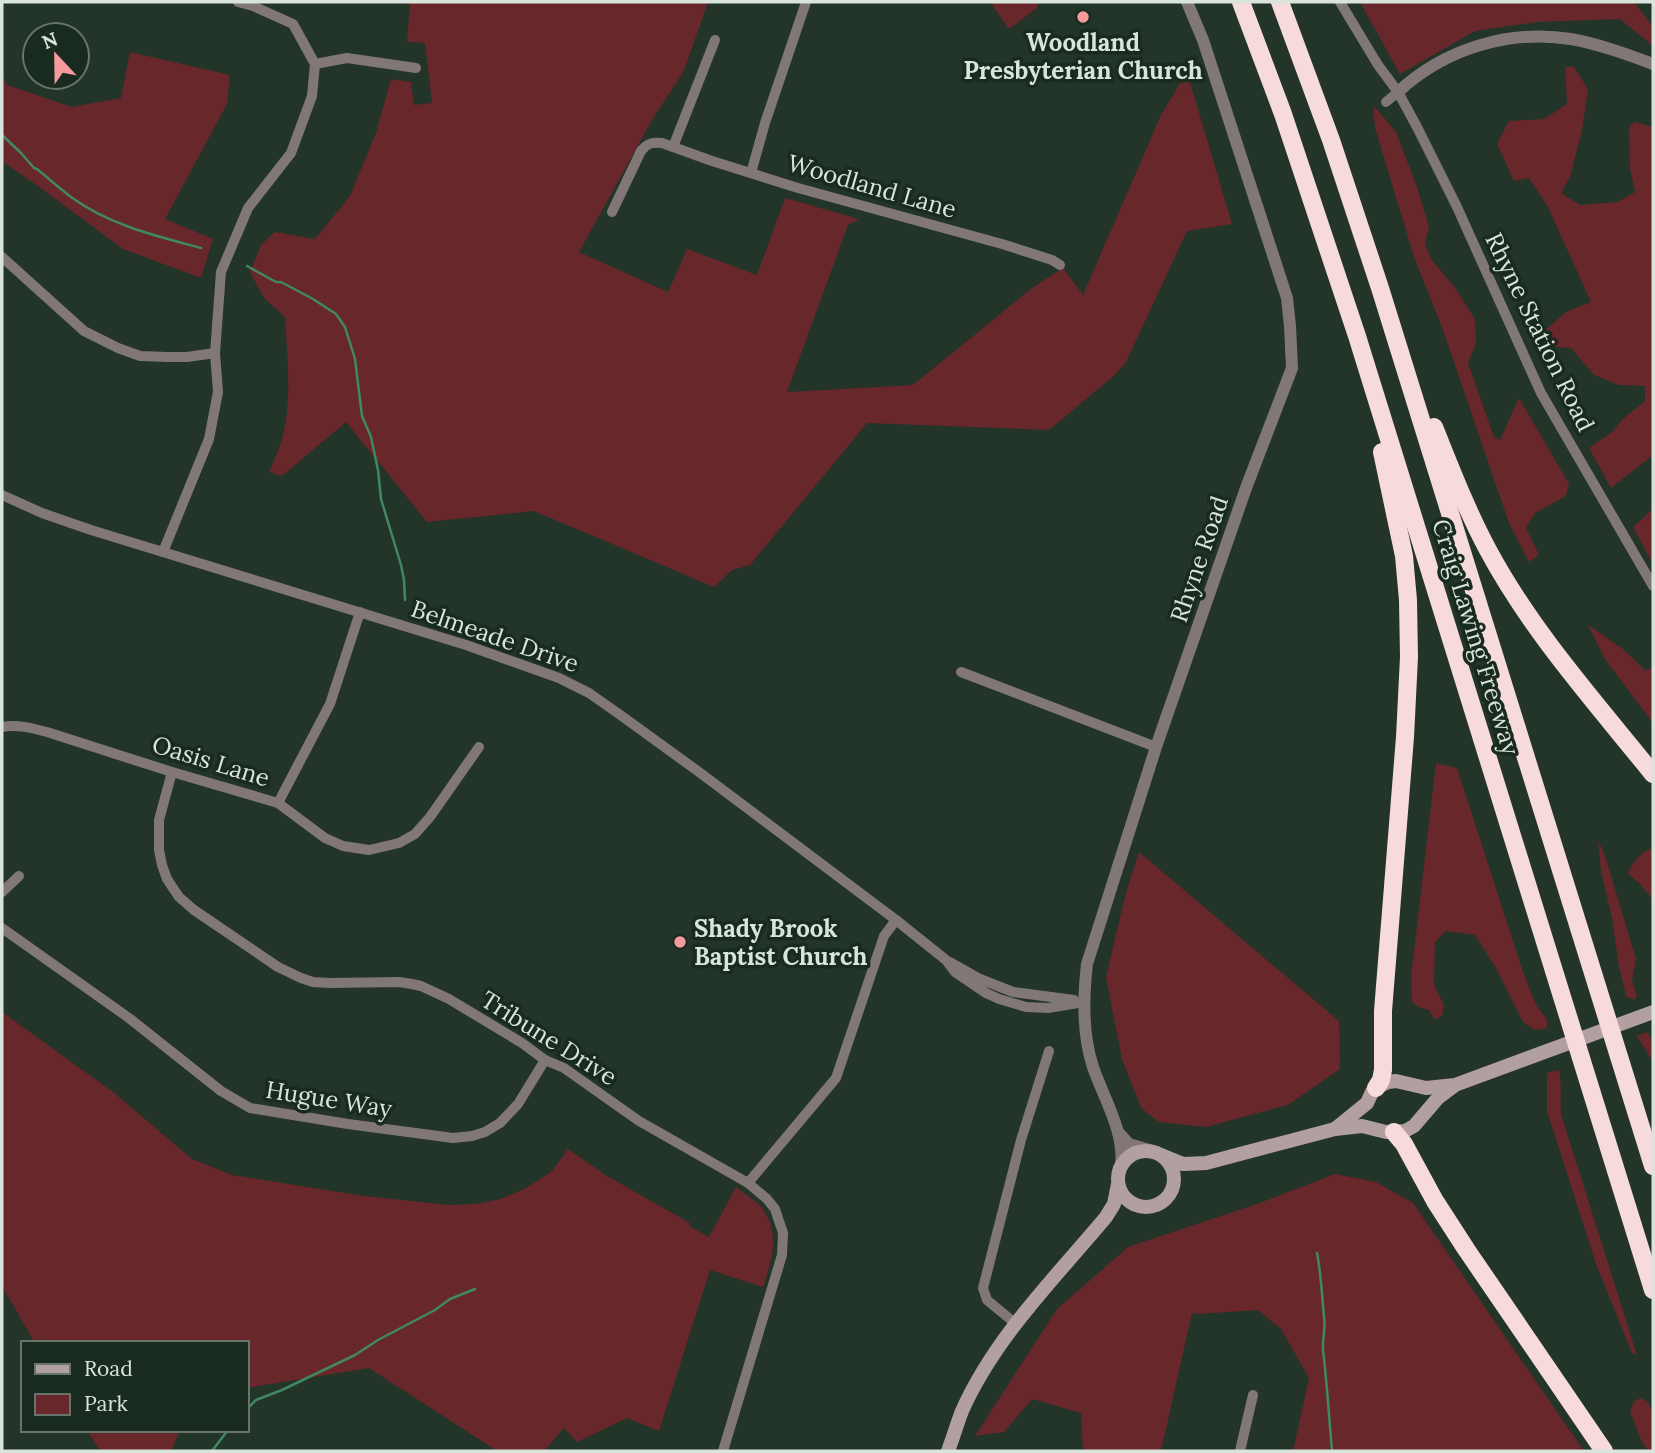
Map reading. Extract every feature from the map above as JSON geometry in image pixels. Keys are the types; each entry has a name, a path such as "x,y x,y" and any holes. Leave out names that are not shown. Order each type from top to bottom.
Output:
{"highway":[{"name":"Craig Lawing Freeway","path":"1241,2 1283,114 1357,336 1653,1290"},
{"name":"Craig Lawing Freeway","path":"1280,2 1331,140 1380,288 1653,1166"},
{"path":"1380,288 1458,488 1488,550 1553,650 1653,774"},
{"path":"1357,336 1404,556 1409,634 1405,737 1384,999 1383,1070 1381,1080 1372,1095"},
{"path":"1387,1131 1404,1144 1434,1201 1604,1451"}],"main road":[{"path":"1335,1129 1388,1082 1396,1081 1426,1088 1455,1085 1647,1014"},
{"path":"948,1451 983,1372 1016,1324 1106,1217 1114,1204 1121,1166 1135,1153 1157,1153 1183,1164 1206,1163 1335,1129 1362,1126 1405,1131 1414,1126 1438,1098 1455,1085"},
{"path":"1372,1095 1369,1117 1387,1131"},
{"path":"1106,1217 1118,1211 1153,1206 1162,1203 1169,1196 1175,1179 1173,1169 1168,1161 1157,1153"},
{"path":"1173,1188 1206,1163"},
{"path":"1118,1184 1127,1200 1143,1207"}],"street":[{"path":"163,552 209,439 218,392 215,353 221,272 248,208 291,153 312,96 315,64 293,24 238,2"},
{"path":"751,173 765,122 806,2"},
{"name":"Rhyne Road","path":"1121,1166 1118,1132 1092,1064 1086,1034 1084,1002 1087,964 1156,747 1246,488 1292,368 1287,298 1203,40 1186,2"},
{"name":"Rhyne Station Road","path":"1340,2 1398,92 1457,207 1541,393 1653,586"},
{"path":"1387,102 1434,65 1461,51 1490,42 1527,37 1581,41 1653,64"},
{"path":"673,147 715,40"},
{"path":"315,64 347,58 416,68"},
{"name":"Woodland Lane","path":"612,212 645,146 654,142 799,188 1002,244 1060,265"},
{"path":"2,257 84,331 118,348 140,356 167,358 215,353"},
{"name":"Belmeade Drive","path":"2,495 42,513 544,671 589,693 619,713 895,920 946,960 955,972 986,992 1026,1007 1084,1002"},
{"path":"278,803 330,704 360,612"},
{"path":"961,672 1156,747"},
{"name":"Oasis Lane","path":"2,727 26,727 47,732 278,803 325,838 343,846 369,850 399,843 415,834 479,747"},
{"name":"Tribune Drive","path":"172,772 159,821 159,849 167,879 179,897 194,910 289,973 313,982 400,982 421,986 449,999 545,1060 564,1068 639,1121 748,1183 767,1199 775,1209 783,1234 782,1255 723,1451"},
{"path":"2,892 19,876"},
{"path":"748,1183 836,1079 884,936 895,920"},
{"name":"Hugue Way","path":"2,928 129,1018 221,1091 250,1108 453,1138 472,1136 500,1123 518,1104 545,1060"},
{"path":"1016,1324 987,1300 983,1288 1021,1140 1049,1051"},
{"path":"1118,1132 1129,1144 1157,1153"},
{"path":"1240,1451 1253,1395"}],"green space":[{"path":"398,2 708,2 684,71 652,120 579,252 668,292 687,249 757,275 785,198 859,219 848,225 787,392 913,385 1032,288 1063,268 1083,295 1161,115 1187,72 1232,224 1187,231 1126,362 1116,374 1049,430 867,423 750,565 732,570 714,587 534,511 427,522 346,422 282,476 269,472 281,442 287,412 285,317 264,298 250,272 261,245 275,232 315,239 350,196 376,133 391,79 411,82 414,105 432,103 425,43 407,42 410,4"},
{"path":"990,2 1038,2 1037,8 1009,29"},
{"path":"1360,2 1634,2 1653,27 1653,46 1620,19 1537,22 1475,31 1400,74"},
{"path":"130,52 230,75 227,104 165,219 213,239 201,278 123,249 2,161 2,75 7,85 72,107 121,98"},
{"path":"1565,67 1574,67 1588,89 1582,130 1570,177 1561,193 1580,205 1618,202 1635,192 1630,168 1629,126 1635,122 1650,126 1653,131 1653,455 1611,488 1589,448 1612,432 1645,401 1645,386 1619,385 1594,375 1571,348 1545,346 1542,333 1566,312 1591,302 1548,207 1529,178 1514,181 1497,144 1509,121 1544,119 1567,104"},
{"path":"1375,107 1396,132 1417,187 1429,227 1425,243 1431,259 1453,285 1475,319 1476,343 1468,363 1494,437 1500,440 1519,398 1569,484 1566,496 1535,513 1526,528 1539,555 1529,562 1509,523 1443,330 1414,257 1375,128"},
{"path":"1653,509 1653,564 1633,527"},
{"path":"1588,625 1623,649 1646,671 1653,667 1653,723 1605,659"},
{"path":"1436,763 1457,768 1523,972 1536,1005 1547,1019 1547,1028 1535,1030 1523,1022 1496,968 1475,935 1446,931 1435,942 1434,985 1444,1005 1442,1016 1435,1020 1429,1010 1412,1002 1411,977"},
{"path":"1598,840 1636,959 1632,980 1637,996 1634,1000 1626,996 1619,967"},
{"path":"1653,847 1653,900 1628,873 1638,858"},
{"path":"1139,852 1339,1021 1340,1069 1288,1105 1206,1127 1159,1122 1141,1108 1122,1059 1106,977 1126,893"},
{"path":"2,1012 113,1092 192,1159 232,1175 364,1196 449,1205 476,1204 501,1199 528,1187 552,1171 568,1149 607,1176 690,1223 689,1226 709,1237 736,1187 759,1205 768,1218 773,1237 772,1257 763,1287 710,1270 659,1431 627,1418 577,1442 564,1428 544,1451 497,1451 369,1368 248,1388 248,1341 34,1341 2,1286"},
{"path":"1647,1032 1653,1042 1653,1062 1637,1036"},
{"path":"1559,1070 1561,1114 1637,1355 1632,1353 1596,1264 1547,1111 1547,1073"},
{"path":"1335,1174 1376,1182 1413,1203 1584,1451 1293,1451 1309,1378 1281,1329 1258,1310 1192,1313 1161,1451 1083,1451 1081,1413 1032,1399 1004,1432 975,1436 1057,1309 1128,1247 1257,1204"},
{"path":"1641,1398 1648,1402 1653,1415 1653,1451 1648,1451 1641,1440 1630,1411 1634,1401"},
{"path":"88,1432 179,1432 171,1451 100,1451"}],"waterway":[{"path":"2,135 34,168 86,207 133,229 201,248"},
{"path":"247,266 313,299 336,314 345,327 355,359 362,416 371,437 381,499 401,565 405,600"},
{"path":"1317,1253 1332,1451"},
{"path":"248,1408 256,1400 355,1355 450,1299 475,1289"},
{"path":"212,1451 226,1432"}],"place":[{"name":"Woodland Presbyterian Church","path":"1083,17"},
{"name":"Shady Brook Baptist Church","path":"680,942"}]}
